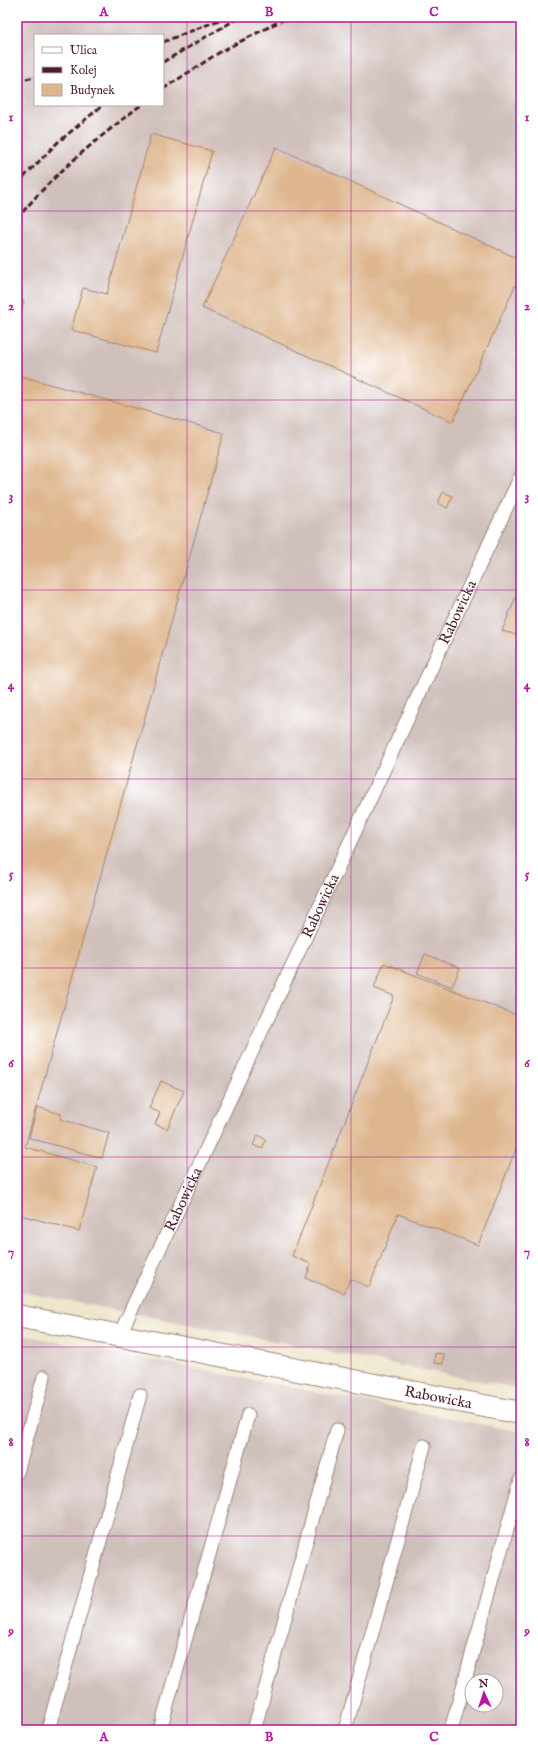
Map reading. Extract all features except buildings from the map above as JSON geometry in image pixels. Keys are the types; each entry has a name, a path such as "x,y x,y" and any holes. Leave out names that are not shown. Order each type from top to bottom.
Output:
{"street":[{"name":"Rabowicka","path":"17,1316 521,1413"}],"lane":[{"name":"Rabowicka","path":"119,1336 521,476"},
{"path":"17,1472 44,1377"},
{"path":"48,1730 140,1394"},
{"path":"160,1730 248,1414"},
{"path":"254,1730 336,1430"},
{"path":"345,1730 424,1446"},
{"path":"451,1730 521,1478"}],"shaded area":[{"path":"17,17 521,17 521,1389 17,1291"},
{"path":"17,1334 521,1432 521,1730 17,1730"}],"railway":[{"path":"164,42 227,17"},
{"path":"164,61 240,17"},
{"path":"164,88 220,52 288,17"},
{"path":"17,81 34,77"},
{"path":"17,184 57,143 102,106"},
{"path":"17,219 45,187 76,158 140,106"}]}
